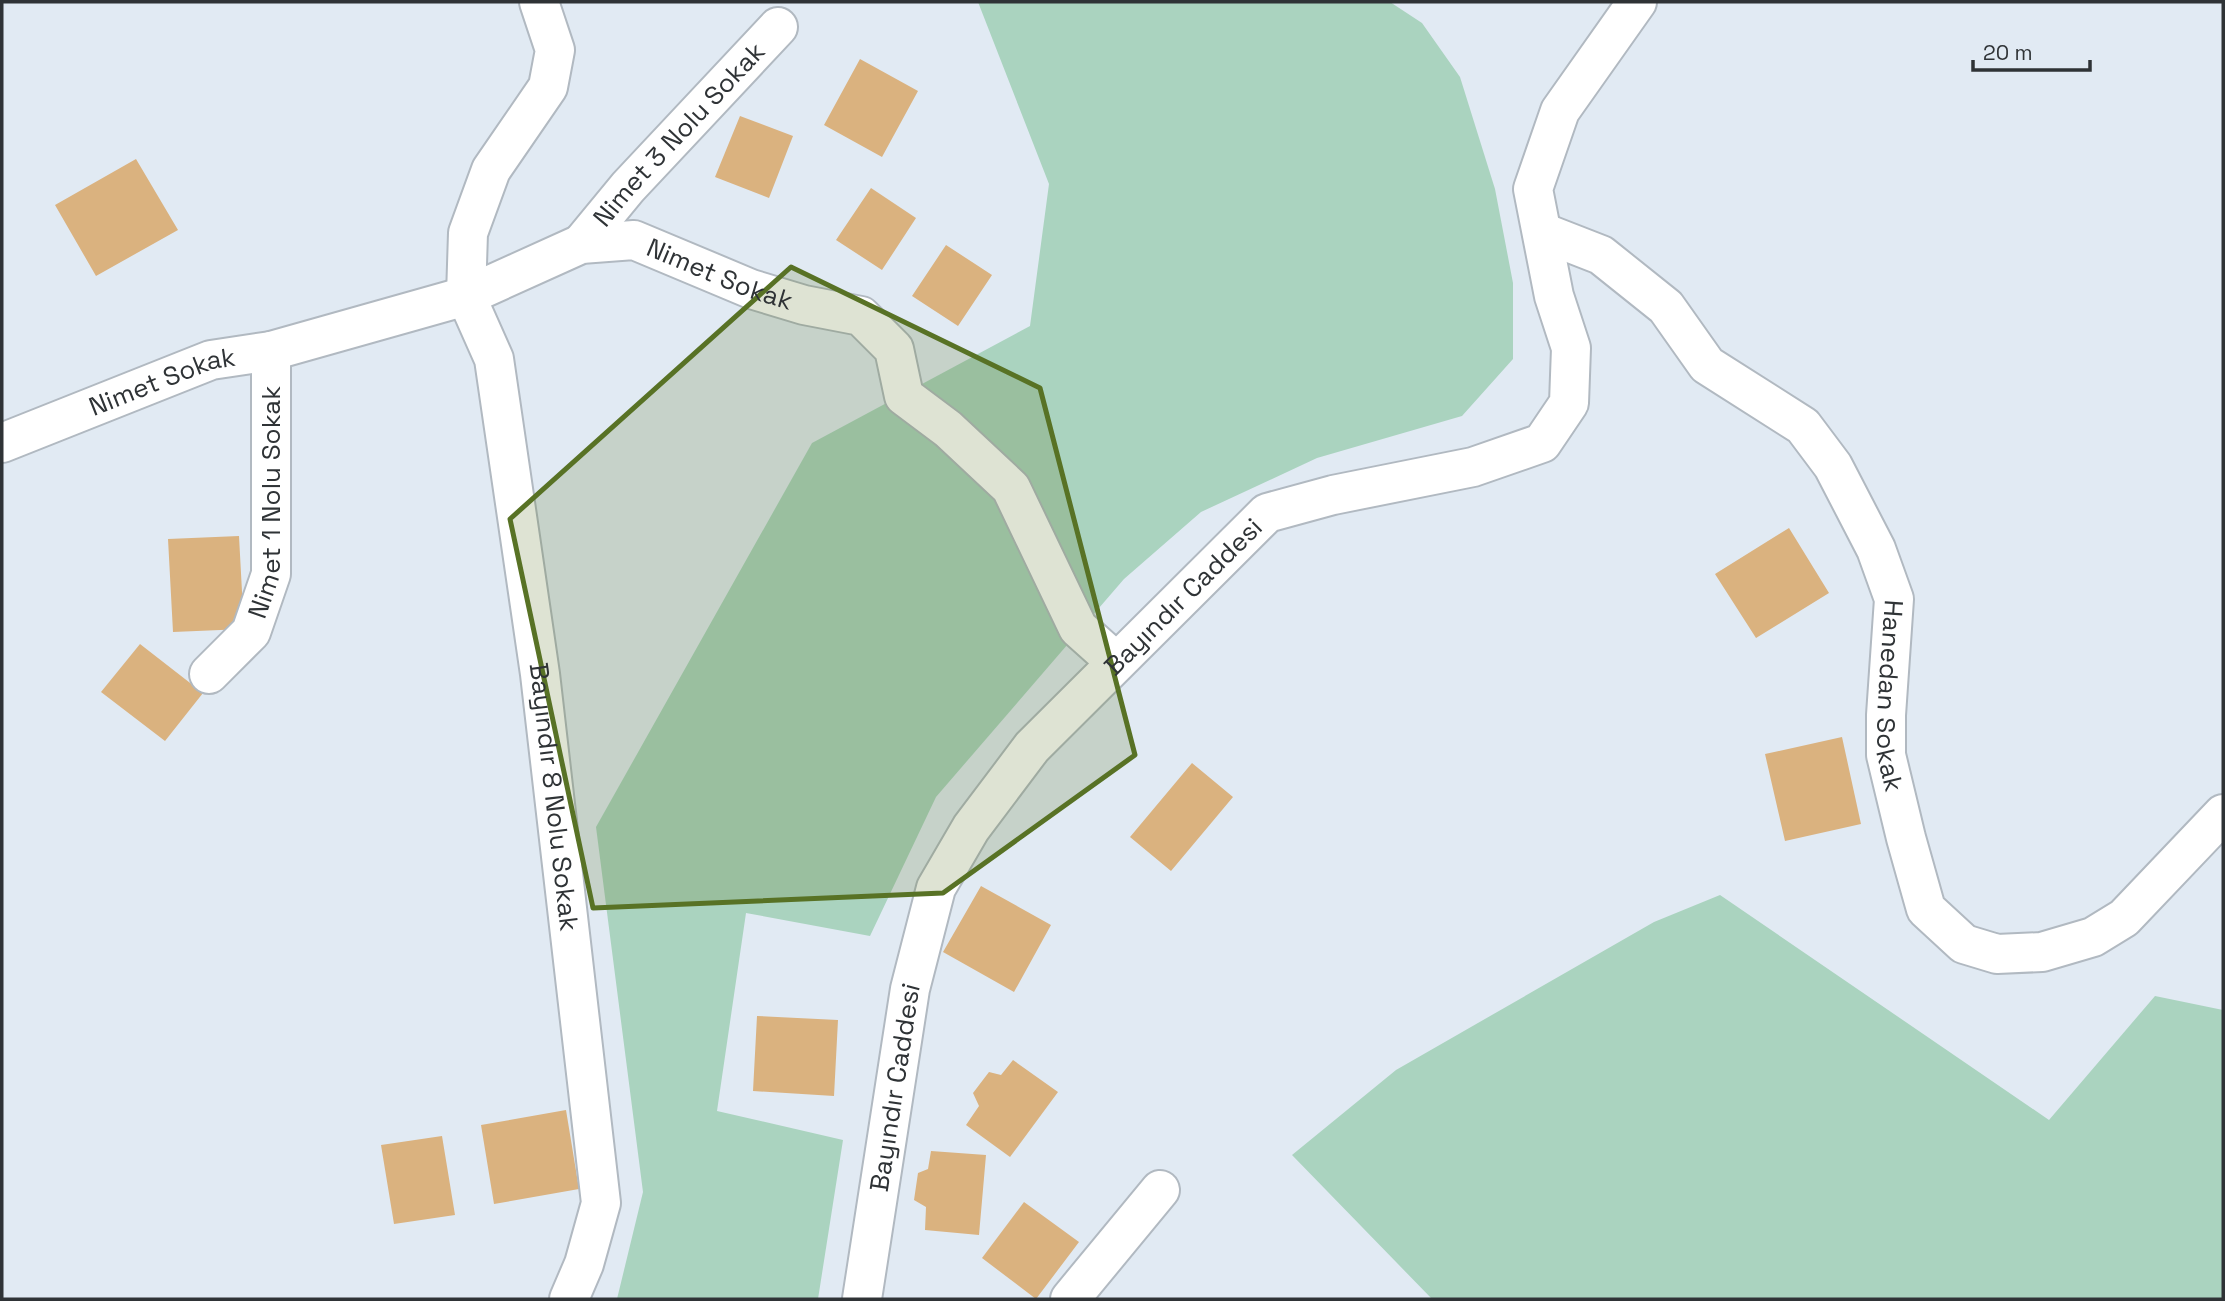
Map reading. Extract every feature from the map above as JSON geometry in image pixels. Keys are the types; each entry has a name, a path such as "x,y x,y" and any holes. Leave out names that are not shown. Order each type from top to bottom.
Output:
{"street":[{"path":"466,296 468,233 491,170 548,87 555,50 539,2"},
{"name":"Bayındır Caddesi","path":"862,1299 910,989 936,888 971,828 1032,747 1267,513 1333,495 1473,467 1542,443 1569,403 1571,348 1554,296 1533,189 1560,111 1637,2"},
{"name":"Nimet 3 Nolu Sokak","path":"581,244 628,187 778,27"},
{"name":"Hanedan Sokak","path":"1542,232 1601,254 1667,307 1707,365 1802,426 1833,466 1876,549 1894,599 1886,755 1906,838 1926,908 1964,944 1997,954 2042,952 2093,937 2123,918 2223,814"},
{"name":"Nimet Sokak","path":"2,443 211,360 271,351 466,296 581,244 634,240 751,289 804,305 861,316 894,349 904,396 948,429 1011,488 1078,628 1116,662"},
{"name":"Bayındır 8 Nolu Sokak","path":"466,296 494,359 540,674 601,1203 584,1264 569,1299"},
{"name":"Nimet 1 Nolu Sokak","path":"209,674 251,632 271,574 271,351"},
{"path":"1070,1299 1160,1191"}],"highlighted area":[{"path":"791,267 1040,388 1135,755 943,893 593,908 510,519"}],"green space":[{"path":"978,2 1390,2 1422,23 1460,77 1495,189 1513,283 1513,359 1462,416 1317,458 1201,512 1124,579 936,797 870,936 746,913 717,1111 843,1140 818,1299 617,1299 643,1192 596,827 812,443 1030,326 1049,184"},
{"path":"1720,895 2049,1120 2155,996 2223,1010 2223,1299 1432,1299 1292,1155 1396,1070 1654,922"}],"building":[{"path":"860,59 918,91 882,157 824,125"},
{"path":"740,116 793,136 769,198 715,177"},
{"path":"136,159 178,230 96,276 55,205"},
{"path":"871,188 916,218 882,270 836,240"},
{"path":"946,245 992,275 958,326 912,296"},
{"path":"1789,528 1829,593 1756,638 1715,574"},
{"path":"239,536 244,629 173,632 168,539"},
{"path":"140,644 203,693 165,741 101,692"},
{"path":"1842,737 1861,824 1785,841 1765,754"},
{"path":"1192,763 1233,797 1171,871 1130,837"},
{"path":"981,886 1051,925 1014,992 943,952"},
{"path":"757,1016 838,1020 834,1096 753,1091"},
{"path":"1013,1060 1058,1092 1010,1157 966,1125 979,1106 973,1093 989,1072 1001,1075"},
{"path":"566,1110 579,1189 494,1204 481,1125"},
{"path":"442,1136 455,1215 394,1224 381,1145"},
{"path":"931,1151 986,1155 979,1235 925,1230 926,1207 914,1200 918,1173 928,1169"},
{"path":"1024,1202 1079,1242 1036,1299 982,1258"}]}
